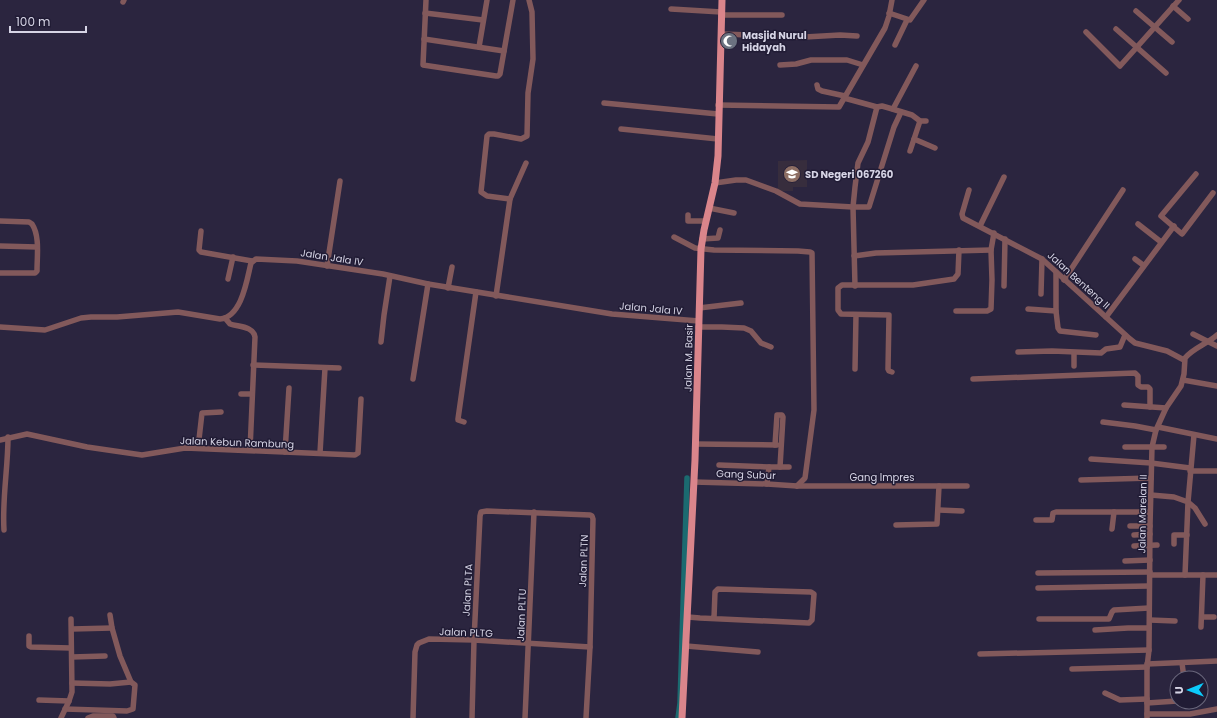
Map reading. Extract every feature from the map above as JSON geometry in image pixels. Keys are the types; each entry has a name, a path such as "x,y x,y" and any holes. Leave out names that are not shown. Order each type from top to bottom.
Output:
{"main road":[{"name":"Jalan M. Basir","path":"682,718 694,482 701,249 715,184 718,156 718,105 722,0"}],"street":[{"path":"426,0 423,65 498,76 500,74 513,0"},
{"path":"479,47 487,0"},
{"path":"510,199 487,196 481,192 488,135 494,134 521,139 526,138 527,136 528,93 533,51 532,12 529,0"},
{"path":"718,105 840,106 885,28 892,0"},
{"path":"889,13 907,20 912,19 924,0"},
{"path":"1086,32 1120,66 1179,0"},
{"path":"1174,6 1188,19"},
{"path":"672,9 721,13 782,15"},
{"path":"1136,11 1172,42"},
{"path":"425,13 483,20"},
{"path":"894,46 907,20"},
{"path":"1116,29 1166,73"},
{"path":"721,34 805,37 840,35 857,36"},
{"path":"424,38 504,51"},
{"path":"780,65 796,64 811,60 847,60 863,65"},
{"path":"893,109 916,66"},
{"path":"818,85 818,88 822,91 877,107 882,106 893,109 912,115 920,121 926,121"},
{"path":"604,103 718,114"},
{"path":"855,286 853,207 858,163 868,142 877,107"},
{"path":"715,184 736,180 746,180 776,191 800,204 867,208 871,204 894,127 901,112"},
{"path":"910,151 920,121"},
{"path":"621,129 718,139"},
{"path":"914,140 935,148"},
{"path":"496,296 510,199 526,163"},
{"path":"1196,174 1161,216 1182,234 1213,193"},
{"path":"980,226 1004,177"},
{"path":"327,266 340,181"},
{"name":"Jalan Benteng II","path":"969,190 962,217 1042,259 1064,280 1107,316 1125,335 1136,343 1167,351 1184,360"},
{"path":"1064,280 1123,190"},
{"path":"710,208 734,213"},
{"path":"688,215 688,221 706,221"},
{"path":"0,221 29,222 32,224 36,231 37,247 37,271 35,273 0,273"},
{"path":"1138,224 1161,242"},
{"path":"1107,316 1143,265 1174,226"},
{"path":"702,239 718,238 720,230"},
{"name":"Jalan Jala IV","path":"201,231 200,251 202,253 252,261 256,259 287,260 390,276 496,296 612,314 744,328 751,331 761,343 771,347"},
{"path":"956,311 987,311 991,309 991,250 994,233"},
{"path":"674,237 695,248 701,249 798,251 812,253 814,410 805,478 797,486"},
{"path":"1004,286 1005,239"},
{"path":"0,246 37,247"},
{"path":"892,372 888,369 889,315 842,315 838,312 837,290 842,285 913,285 954,279 958,274 959,250"},
{"path":"854,256 876,253 991,250"},
{"path":"228,279 233,258"},
{"path":"1041,294 1042,259"},
{"path":"1134,259 1143,265"},
{"path":"0,327 45,330 81,318 117,317 178,312 220,319 225,318 230,316 240,302 252,261"},
{"path":"448,288 452,267"},
{"path":"1056,272 1056,312 1058,328 1060,331 1096,335"},
{"path":"382,342 384,315 390,276"},
{"path":"413,379 428,284"},
{"path":"464,422 458,419 476,292"},
{"path":"699,308 741,303"},
{"path":"1028,309 1056,312"},
{"path":"855,370 856,315"},
{"path":"225,318 230,324 251,329 255,337 250,450"},
{"path":"1193,334 1217,346"},
{"path":"1018,352 1052,351 1101,353 1106,349 1118,348 1125,335"},
{"path":"1184,360 1189,354 1209,342 1217,335"},
{"path":"1074,353 1074,366"},
{"name":"Jalan Marelan II","path":"1147,716 1147,666 1150,620 1149,586 1152,446 1157,428 1166,408 1178,391 1183,380 1184,360"},
{"path":"253,365 340,368"},
{"path":"320,453 325,368"},
{"path":"973,379 1134,373 1138,375 1139,386 1149,388 1150,407"},
{"path":"1183,380 1217,386"},
{"path":"284,452 289,388"},
{"path":"240,394 252,394"},
{"name":"Jalan Kebun Rambung","path":"0,440 27,434 87,447 142,455 180,448 358,454 361,399"},
{"path":"1124,405 1166,408"},
{"path":"198,448 202,413 221,412"},
{"path":"775,445 777,415 782,415 780,467"},
{"path":"1103,422 1157,428 1217,439"},
{"path":"1186,575 1188,502 1194,435"},
{"path":"4,530 3,515 8,461 8,437"},
{"path":"695,444 782,446"},
{"path":"1125,447 1164,447"},
{"path":"1091,459 1151,463 1190,470 1217,471"},
{"path":"719,465 789,467"},
{"path":"767,484 769,467"},
{"path":"1081,480 1151,478"},
{"name":"Gang Subur","path":"694,482 797,486"},
{"name":"Gang Impres","path":"797,486 967,486"},
{"path":"896,525 936,524 938,521 938,486"},
{"path":"1151,496 1174,497 1188,502 1195,508 1205,524"},
{"path":"938,510 962,511"},
{"name":"Jalan PLTN","path":"481,512 534,512 592,516 590,647 586,718"},
{"name":"Jalan PLTA","path":"472,718 474,640 481,512"},
{"name":"Jalan PLTU","path":"525,718 534,512"},
{"path":"1036,520 1052,520 1054,512 1150,512"},
{"path":"1112,529 1114,512"},
{"path":"1130,526 1150,526"},
{"path":"1134,535 1150,534"},
{"path":"1174,544 1174,535 1187,535"},
{"path":"1134,546 1157,545"},
{"path":"1125,561 1150,560"},
{"path":"1038,573 1217,575"},
{"path":"1201,627 1203,575"},
{"path":"1038,588 1149,586"},
{"path":"688,617 810,623 812,620 814,594 811,592 718,589 715,592 714,618"},
{"path":"1039,619 1109,619 1114,610 1149,608"},
{"path":"65,709 133,710 135,684 131,682 116,644 110,615"},
{"path":"1202,617 1214,617"},
{"path":"61,718 72,692 72,619"},
{"path":"1150,620 1175,621"},
{"path":"72,628 112,628"},
{"path":"1095,630 1149,628"},
{"path":"29,636 29,646 31,647 71,648"},
{"name":"Jalan PLTG","path":"413,718 414,659 417,645 422,641 474,640 590,647"},
{"path":"686,646 758,652"},
{"path":"980,654 1149,650"},
{"path":"72,657 105,656"},
{"path":"1072,669 1217,661"},
{"path":"1182,663 1183,670"},
{"path":"72,683 110,684 131,682"},
{"path":"1105,693 1120,700 1169,702"},
{"path":"39,700 69,702"},
{"path":"1147,716 1190,714 1217,709"},
{"path":"88,718 93,716 113,716 114,718"}],"shaded area":[{"name":"SD Negeri 067260","path":"807,160 807,187 793,187 793,191 778,191 778,161"}],"waterway":[{"path":"678,718 680,703 687,478"}],"place":[{"name":"Masjid Nurul Hidayah","path":"729,41"},
{"name":"SD Negeri 067260","path":"792,174"}]}
